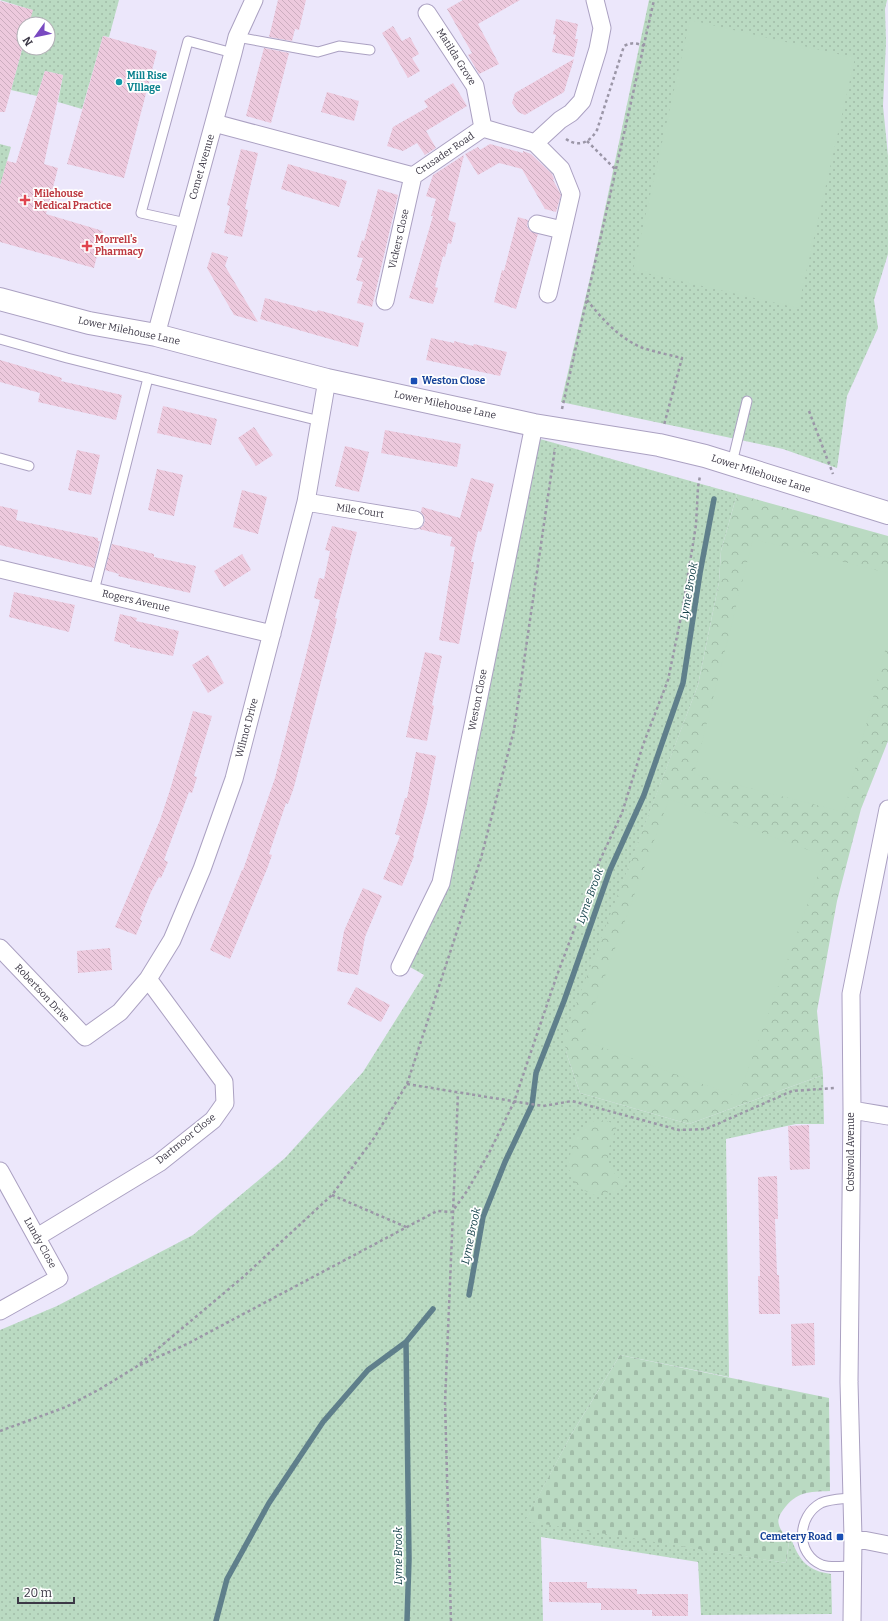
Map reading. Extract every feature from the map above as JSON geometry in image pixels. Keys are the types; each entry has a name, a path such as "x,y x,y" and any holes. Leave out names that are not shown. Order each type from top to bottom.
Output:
{"main road":[{"name":"Lower Milehouse Lane","path":"0,299 90,323 156,336 327,380 534,425 659,445 705,456 888,513"}],"street":[{"name":"Comet Avenue","path":"156,336 235,45 254,0"},
{"path":"548,294 571,194 561,169 535,143 560,120 578,107 582,101 598,49 602,28 595,0"},
{"name":"Matilda Grove","path":"427,12 475,86 483,128"},
{"name":"Crusader Road","path":"214,122 413,176 483,128 535,143"},
{"name":"Vickers Close","path":"385,301 413,176"},
{"path":"537,224 562,230"},
{"name":"Wilmot Drive","path":"85,1037 120,1012 148,979 172,940 202,869 234,779 306,502 327,380"},
{"name":"Weston Close","path":"400,967 441,883 534,425"},
{"name":"Mile Court","path":"306,502 415,520"},
{"name":"Rogers Avenue","path":"0,569 272,634"},
{"name":"Cotswold Avenue","path":"852,1621 853,1538 849,1382 852,1110 851,994 888,809"},
{"name":"Robertson Drive","path":"0,948 85,1037"},
{"name":"Dartmoor Close","path":"37,1237 158,1162 213,1120 225,1103 224,1082 148,979"},
{"path":"852,1110 888,1116"},
{"name":"Lundy Close","path":"0,1171 59,1278 0,1311"},
{"path":"853,1538 888,1545"}],"lane":[{"path":"186,223 141,213 188,41 318,52 339,46 370,50"},
{"path":"0,339 320,421"},
{"path":"94,591 148,378"},
{"path":"732,464 747,401"},
{"path":"0,458 29,466"},
{"path":"851,1498 832,1500 821,1503 816,1507 805,1520 802,1529 802,1538 804,1547 819,1563 823,1565 852,1566"}],"path":[{"path":"136,1367 242,1278 332,1195 374,1138 406,1084 481,858 514,730 558,429 654,0"},
{"path":"588,141 616,170"},
{"path":"587,299 616,332 628,340 643,348 682,358 659,445"},
{"path":"809,411 833,472 828,495"},
{"path":"452,1212 467,1191 514,1102 556,978 600,860 622,813 643,745 668,680 682,612 696,525 698,488 705,456"},
{"path":"406,1084 543,1106 572,1101 679,1130 706,1129 792,1091 852,1087"},
{"path":"451,1621 445,1402 458,1093"},
{"path":"332,1195 406,1228"},
{"path":"0,1431 66,1407 100,1389 136,1367 187,1344 437,1211 452,1212"}],"green space":[{"path":"0,0 119,0 109,37 103,36 82,109 58,102 63,75 45,71 37,96 11,90 20,56 56,56 56,16 31,16 32,10"},
{"path":"649,0 887,0 885,9 886,42 883,106 888,156 888,254 874,300 878,328 847,396 837,468 783,449 561,402 594,261"},
{"path":"690,20 855,58 798,308 633,270"},
{"path":"0,144 11,147 0,186"},
{"path":"540,439 737,494 721,551 719,582 698,685 564,1038 567,1055 580,1093 689,1124 823,1075 824,1124 796,1124 726,1139 729,1377 620,1355 571,1435 526,1520 786,1563 789,1541 792,1541 798,1555 806,1564 817,1571 831,1574 832,1614 701,1615 698,1562 541,1537 543,1621 0,1621 0,1330 57,1306 193,1235 285,1158 363,1072 424,975 410,967 444,895"},
{"path":"737,494 888,536 888,741 861,809 837,901 817,1011 823,1075 689,1124 580,1093 563,1038 698,685 719,582 721,551"},
{"path":"753,539 888,573 888,639 844,812 694,774"},
{"path":"669,799 825,856 738,1097 582,1040"},
{"path":"596,1119 618,1124 609,1150 609,1164 618,1177 627,1184 620,1190 594,1195 577,1187 568,1167 573,1139"},
{"path":"620,1355 829,1398 830,1491 809,1492 798,1496 788,1504 781,1513 778,1523 789,1541 786,1563 525,1521 571,1435"}],"building":[{"path":"278,0 306,0 299,30 295,29 292,41 269,37"},
{"path":"463,0 520,0 478,24 499,64 479,74 468,55 472,53 447,9"},
{"path":"0,1 33,10 31,16 16,16 16,56 20,56 5,112 0,112"},
{"path":"556,19 578,24 575,39 578,39 574,57 552,52 556,35 553,34"},
{"path":"393,26 402,41 410,37 419,54 412,58 420,71 408,78 382,33"},
{"path":"103,36 157,51 124,178 67,164"},
{"path":"264,48 289,53 271,123 246,116"},
{"path":"574,59 564,92 525,115 518,112 512,103 515,93"},
{"name":"Milehouse Medical Practice","path":"45,71 63,75 44,164 58,168 46,214 103,231 94,268 0,242 0,186 7,161 16,163"},
{"path":"453,83 467,106 426,131 436,148 425,155 417,143 403,151 387,146 393,127 428,107 424,101"},
{"path":"327,92 359,101 354,121 321,112"},
{"path":"490,144 531,154 552,174 553,180 561,195 556,212 545,209 522,169 499,163 478,175 465,154 478,147 480,150"},
{"path":"241,149 258,153 245,209 248,210 242,237 224,233 230,206 227,205"},
{"path":"464,155 448,220 456,223 451,244 448,243 445,257 443,256 435,287 438,288 433,304 409,298 433,216 431,216 436,199 426,196 433,175"},
{"path":"288,164 347,181 339,207 281,189"},
{"path":"378,189 398,195 372,307 357,303 363,282 356,280 363,258 357,257 362,240 364,241"},
{"path":"518,217 528,220 527,226 530,231 538,234 516,309 494,302 502,270 504,271"},
{"path":"212,252 228,257 225,266 258,322 234,315 207,268"},
{"path":"265,298 317,312 318,310 364,323 358,347 260,319"},
{"path":"431,338 454,343 454,341 473,346 474,344 507,352 500,376 426,360"},
{"path":"0,360 62,378 61,381 122,395 116,420 38,402 40,393 0,382"},
{"path":"163,406 217,419 211,445 157,433"},
{"path":"254,427 273,455 256,466 238,438"},
{"path":"385,430 461,444 457,467 381,453"},
{"path":"345,446 369,452 359,492 335,486"},
{"path":"77,450 100,455 91,495 68,490"},
{"path":"157,469 183,475 174,516 148,510"},
{"path":"471,478 494,484 481,532 478,531 471,562 474,562 459,644 439,640 455,547 450,546 452,537 419,529 423,526 425,521 421,512 422,507 460,518"},
{"path":"242,490 267,497 258,534 233,527"},
{"path":"0,506 18,510 16,520 98,538 98,541 100,541 94,568 0,545"},
{"path":"332,526 357,532 335,618 337,619 294,787 288,804 286,803 269,854 272,855 267,869 230,959 210,950 243,870 275,778 320,600 314,598 319,578 324,579 330,551 325,550"},
{"path":"112,544 154,554 154,557 196,566 190,593 118,576 119,574 105,570"},
{"path":"242,554 251,570 224,587 214,571"},
{"path":"14,592 75,605 69,632 9,617"},
{"path":"120,614 137,618 136,621 179,631 173,656 130,647 130,645 114,641"},
{"path":"425,652 442,656 432,705 434,706 427,741 406,737"},
{"path":"208,655 224,683 208,693 192,665"},
{"path":"193,711 212,716 194,776 197,777 192,793 189,792 164,860 168,862 161,878 159,877 151,892 140,919 142,921 136,935 115,927 160,820"},
{"path":"416,752 436,756 427,804 413,855 414,856 402,886 383,879 400,836 395,834 405,798 407,798"},
{"path":"363,888 382,896 365,937 358,975 337,971 344,931"},
{"path":"110,948 112,970 78,973 77,951"},
{"path":"356,987 390,1005 381,1022 347,1004"},
{"path":"809,1125 810,1169 790,1170 788,1126"},
{"path":"777,1176 778,1219 775,1219 780,1314 759,1314 758,1276 760,1276 758,1177"},
{"path":"814,1323 815,1365 792,1366 791,1324"},
{"path":"549,1582 587,1582 587,1588 637,1589 637,1594 688,1594 688,1616 652,1616 652,1610 601,1610 601,1603 549,1602"}],"waterway":[{"name":"Lyme Brook","path":"469,1295 483,1217 505,1162 532,1105 536,1073 564,1001 610,870 644,795 683,683 700,573 714,499"},
{"name":"Lyme Brook","path":"407,1621 409,1559 406,1342 433,1309"},
{"path":"216,1621 227,1579 269,1503 323,1422 368,1370 406,1342"}],"place":[{"name":"Mill Rise VIllage","path":"119,82"},
{"name":"Milehouse Medical Practice","path":"25,200"},
{"name":"Morrell's Pharmacy","path":"87,246"},
{"name":"Weston Close","path":"414,381"},
{"name":"Cemetery Road","path":"840,1537"}]}
